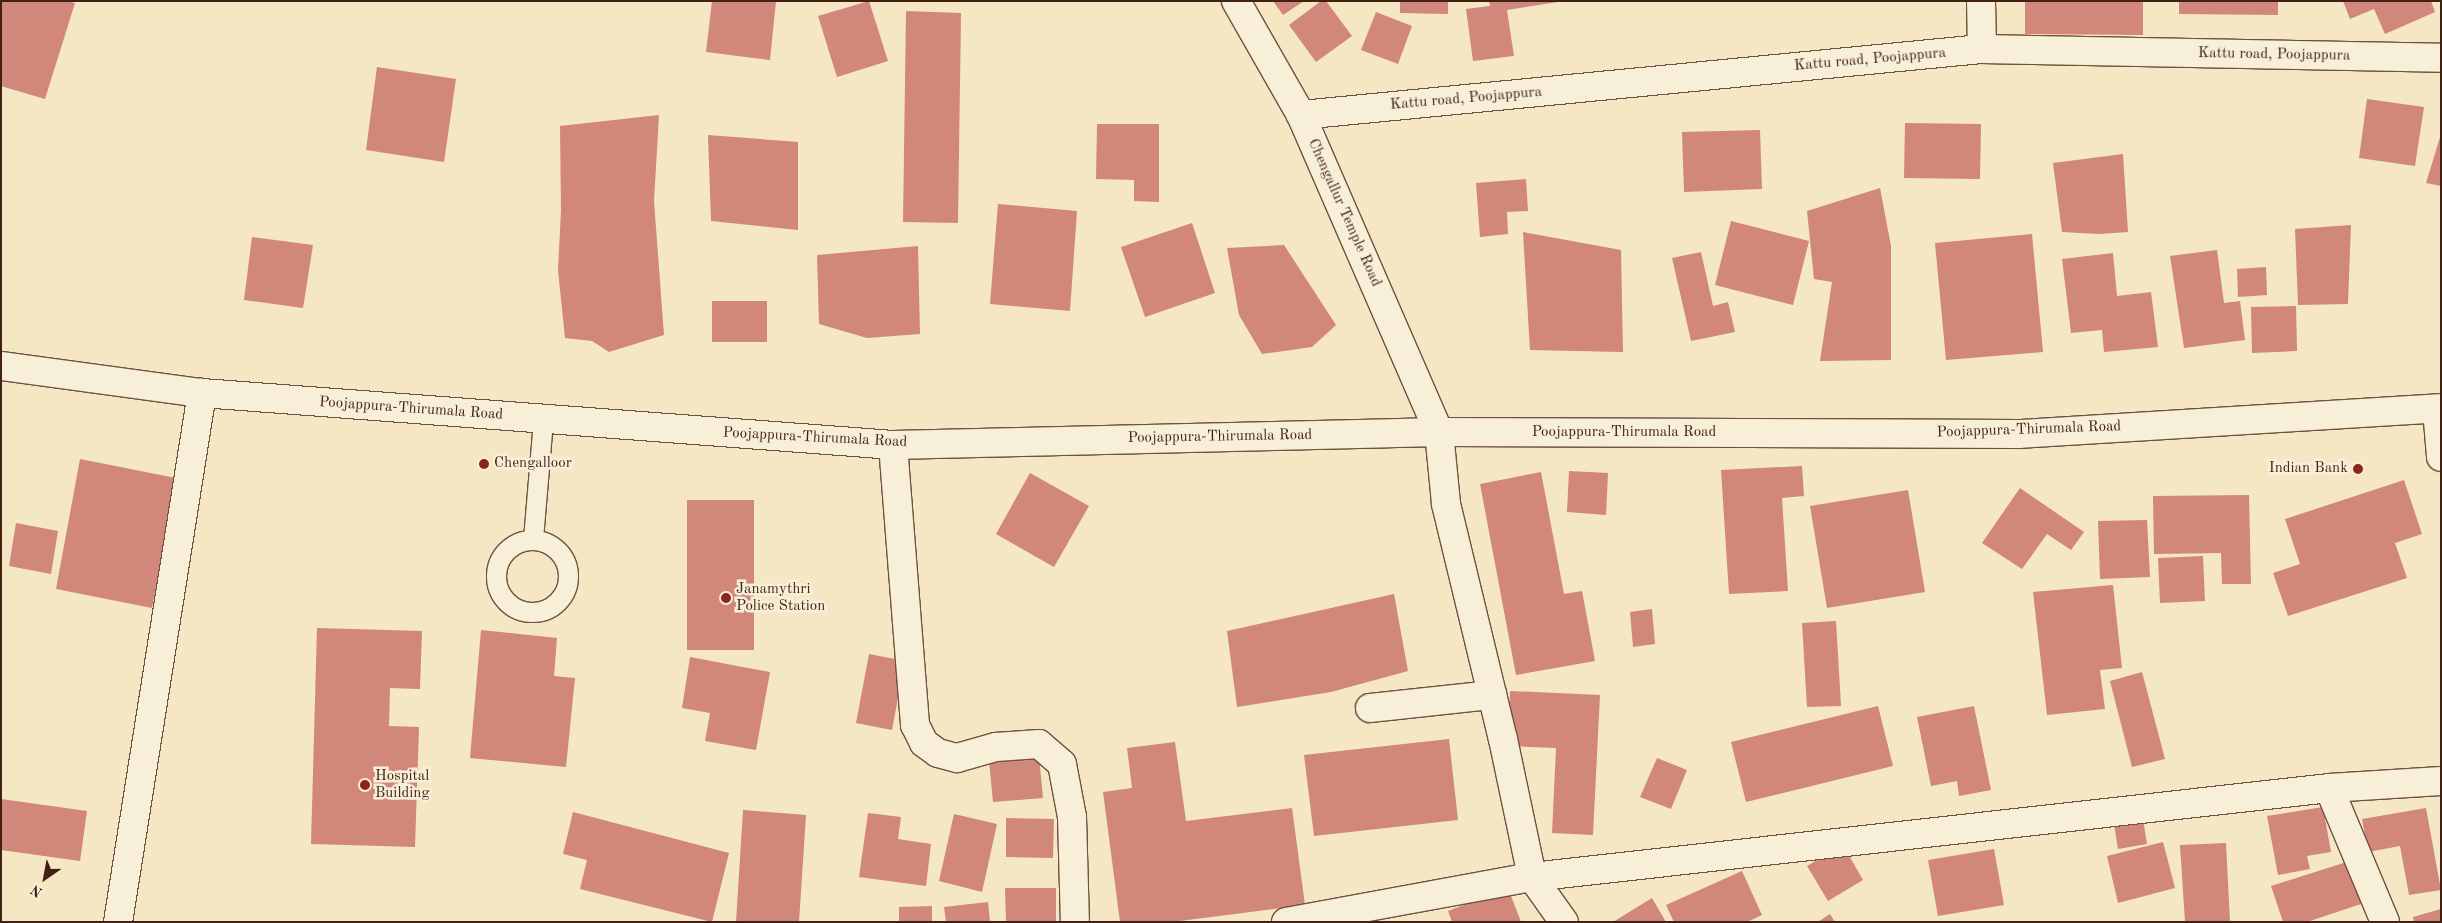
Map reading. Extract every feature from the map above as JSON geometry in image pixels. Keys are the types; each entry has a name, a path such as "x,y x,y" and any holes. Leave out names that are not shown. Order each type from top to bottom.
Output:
{"street":[{"name":"Chengallur Temple Road","path":"1236,1 1300,115 1440,432 1446,504 1492,695 1532,877"},
{"path":"1981,1 1982,49"},
{"name":"Kattu road, Poojappura","path":"1300,115 1982,49 2441,58"},
{"name":"Poojappura-Thirumala Road","path":"1,366 202,393 893,445 1440,432 2019,434 2439,408"},
{"path":"118,922 202,393"},
{"path":"2439,408 2441,457"},
{"path":"893,445 915,725 924,743 938,753 957,758 996,747 1039,744 1062,764 1072,818 1075,922"},
{"path":"1370,708 1492,695"},
{"path":"1286,922 1532,877 2329,788 2441,781"},
{"path":"2329,788 2384,922"},
{"path":"1532,877 1564,922"}],"lane":[{"path":"533,539 543,419"}],"building":[{"path":"1,1 68,1 75,3 45,99 1,86"},
{"path":"712,1 776,1 770,60 706,52"},
{"path":"869,1 888,61 837,77 818,16"},
{"path":"1273,1 1304,1 1283,15"},
{"path":"1321,1 1326,1 1352,36 1316,62 1289,25"},
{"path":"1400,1 1448,1 1448,14 1400,13"},
{"path":"1489,1 1558,2 1507,10 1514,56 1473,61 1466,9 1490,6"},
{"path":"2025,1 2143,1 2143,35 2025,34"},
{"path":"2179,1 2278,1 2278,15 2179,14"},
{"path":"2343,1 2431,1 2435,12 2385,34 2374,9 2350,19"},
{"path":"906,11 961,13 958,223 903,222"},
{"path":"1376,12 1412,26 1398,64 1361,50"},
{"path":"377,67 456,79 444,162 366,150"},
{"path":"2367,99 2424,107 2415,166 2359,158"},
{"path":"659,115 654,201 664,335 609,352 592,341 565,338 558,270 561,211 560,126"},
{"path":"1905,123 1981,124 1980,179 1904,178"},
{"path":"1097,124 1159,124 1159,202 1134,201 1134,180 1096,179"},
{"path":"1760,130 1762,189 1684,192 1682,132"},
{"path":"2441,134 2441,186 2426,183"},
{"path":"708,135 798,142 798,230 711,221"},
{"path":"2123,154 2128,232 2099,234 2062,232 2053,163"},
{"path":"1526,179 1528,211 1507,212 1508,234 1480,237 1476,183"},
{"path":"1880,188 1891,246 1891,360 1820,361 1832,282 1814,279 1807,211"},
{"path":"998,204 1077,211 1070,311 990,304"},
{"path":"1731,221 1809,241 1793,305 1715,285"},
{"path":"1192,223 1215,293 1145,317 1121,247"},
{"path":"2351,225 2348,304 2298,305 2295,229"},
{"path":"1523,232 1621,250 1623,352 1530,350"},
{"path":"2032,234 2043,352 1946,360 1935,243"},
{"path":"252,237 313,245 303,308 244,300"},
{"path":"1284,245 1336,325 1312,347 1262,354 1239,315 1227,248"},
{"path":"918,246 920,334 867,338 819,324 817,255"},
{"path":"2217,250 2224,303 2240,301 2245,340 2184,348 2170,256"},
{"path":"1701,252 1713,306 1728,302 1735,332 1691,341 1672,258"},
{"path":"2113,253 2117,296 2151,292 2158,347 2104,352 2102,330 2071,333 2062,259"},
{"path":"2266,267 2267,295 2238,297 2237,269"},
{"path":"712,301 767,301 767,342 712,342"},
{"path":"2296,306 2297,351 2252,353 2251,307"},
{"path":"80,459 176,478 152,608 56,589"},
{"path":"1802,466 1804,496 1782,498 1788,591 1729,594 1721,470"},
{"path":"1569,471 1608,473 1606,515 1567,512"},
{"path":"1541,472 1564,594 1582,591 1595,661 1516,675 1480,484"},
{"path":"1030,473 1089,506 1054,567 996,534"},
{"path":"2404,480 2422,534 2395,543 2407,578 2288,616 2273,573 2300,564 2285,519"},
{"path":"2020,488 2084,532 2071,550 2047,534 2022,569 1982,543"},
{"path":"1908,490 1925,592 1827,608 1810,506"},
{"path":"2249,495 2251,584 2222,584 2221,553 2154,554 2153,496"},
{"path":"687,500 754,500 754,650 687,650"},
{"path":"2147,520 2150,577 2100,579 2098,521"},
{"path":"16,523 58,531 51,574 9,566"},
{"path":"2203,556 2205,601 2160,603 2158,558"},
{"path":"2113,585 2122,668 2100,670 2105,709 2047,715 2033,592"},
{"path":"1394,594 1408,671 1331,692 1237,707 1227,631"},
{"path":"1652,609 1655,644 1633,647 1630,612"},
{"path":"1836,621 1841,706 1807,707 1802,623"},
{"name":"Hospital Building","path":"317,628 422,631 420,689 390,688 389,726 419,727 415,847 311,844"},
{"path":"481,630 557,638 554,676 575,678 566,767 470,758"},
{"path":"869,654 905,661 892,730 856,723"},
{"path":"690,657 770,672 756,750 705,741 710,713 682,708"},
{"path":"2142,672 2165,759 2132,767 2110,681"},
{"path":"1510,691 1600,695 1593,835 1552,833 1556,748 1508,746"},
{"path":"1878,706 1893,766 1746,802 1731,742"},
{"path":"1974,706 1991,790 1959,796 1957,781 1931,786 1917,717"},
{"path":"1449,739 1458,820 1314,836 1304,755"},
{"path":"1175,742 1186,821 1292,808 1305,905 1172,922 1120,922 1103,792 1132,788 1127,748"},
{"path":"1039,756 1043,798 993,802 989,760"},
{"path":"1657,758 1687,770 1671,809 1640,797"},
{"path":"1,799 87,811 80,861 1,850"},
{"path":"2323,807 2331,852 2307,856 2310,869 2278,875 2267,816"},
{"path":"2426,808 2441,890 2409,895 2400,846 2368,852 2362,819"},
{"path":"743,810 806,815 799,922 736,922"},
{"path":"573,812 729,853 712,922 580,889 587,860 563,854"},
{"path":"868,813 901,817 898,839 931,844 926,886 859,877"},
{"path":"2142,813 2147,844 2118,849 2113,818"},
{"path":"954,814 997,824 982,892 939,881"},
{"path":"1006,818 1054,819 1053,858 1006,857"},
{"path":"2163,842 2175,888 2118,903 2107,856"},
{"path":"2226,843 2230,922 2185,922 2180,845"},
{"path":"1843,845 1863,880 1828,901 1807,866"},
{"path":"1994,849 2004,905 1938,916 1928,860"},
{"path":"2353,860 2367,902 2307,922 2283,922 2271,886"},
{"path":"1742,871 1762,915 1747,922 1674,922 1666,905"},
{"path":"1005,888 1056,888 1056,922 1006,922"},
{"path":"1508,888 1521,922 1452,922 1448,911"},
{"path":"1652,898 1666,922 1613,922"},
{"path":"988,902 990,922 946,922 944,907"},
{"path":"932,906 932,922 899,922 899,907"},
{"path":"2441,909 2441,922 2414,922 2413,917"},
{"path":"1830,914 1835,922 1818,922"}],"place":[{"name":"Chengalloor","path":"484,464"},
{"name":"Indian Bank","path":"2358,469"},
{"name":"Janamythri Police Station","path":"726,598"},
{"name":"Hospital Building","path":"365,785"}]}
